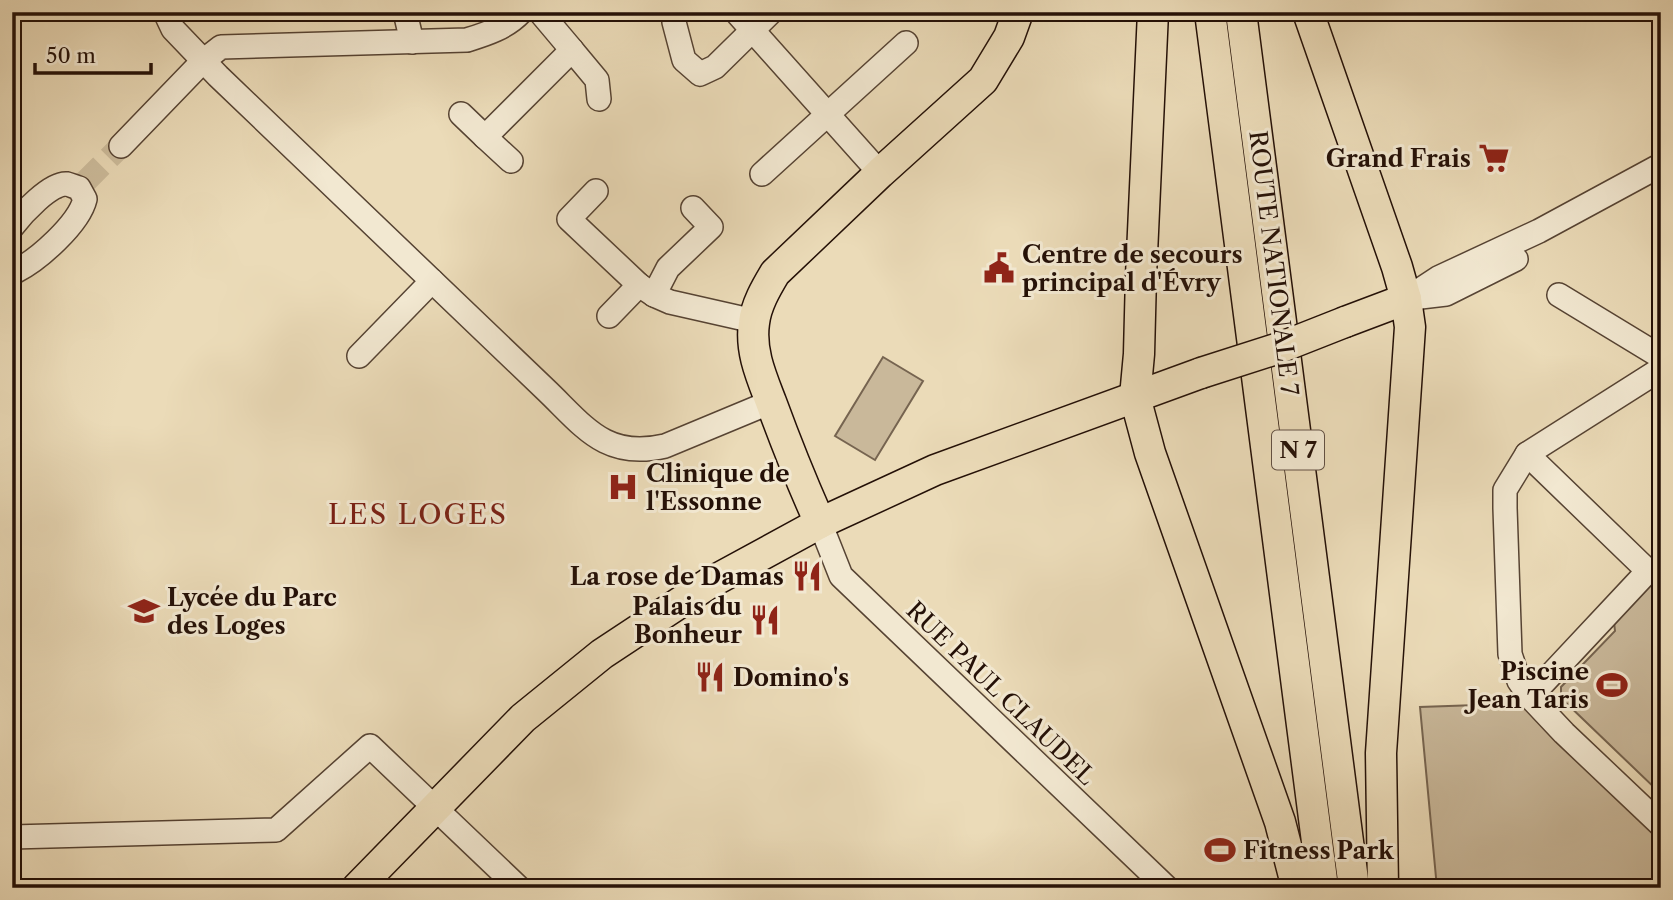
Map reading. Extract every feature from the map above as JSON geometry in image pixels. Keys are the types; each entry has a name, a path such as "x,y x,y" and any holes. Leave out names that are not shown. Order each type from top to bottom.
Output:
{"main road":[{"path":"820,523 787,448 754,352 754,321 764,292 775,273 983,80 1009,37 1018,12"},
{"path":"1153,12 1135,397 1150,453 1280,822 1297,888"},
{"name":"ROUTE NATIONALE 7","path":"1210,12 1323,888"},
{"name":"ROUTE NATIONALE 7","path":"1241,12 1354,888"},
{"path":"1308,12 1406,299 1410,327 1381,754 1383,888"},
{"path":"357,888 523,718 602,654 708,584 820,523 935,470 1200,373 1279,348 1406,299"}],"street":[{"path":"165,12 173,29 203,61 590,432 603,441 617,447 640,450 665,446 771,402"},
{"path":"405,12 412,42"},
{"path":"121,146 203,61 220,47 467,40 490,33 513,21 521,12"},
{"path":"540,12 597,80 599,99"},
{"path":"675,12 674,22 684,60 700,74 715,66 745,22 771,12"},
{"path":"745,22 880,173"},
{"path":"762,174 906,43"},
{"path":"577,56 607,61"},
{"path":"485,136 577,56"},
{"path":"461,114 511,161"},
{"path":"1406,299 1438,278 1528,236 1661,165"},
{"path":"1406,299 1446,294 1548,242 1661,172"},
{"path":"12,227 23,212 55,187 66,183 82,185 85,199 82,210 58,238 27,266 12,270"},
{"path":"596,191 569,219 647,290 670,302 754,321"},
{"path":"609,316 647,290 711,227 693,208"},
{"path":"359,356 432,281"},
{"path":"1559,295 1661,357"},
{"path":"1661,369 1527,454 1505,490 1510,654 1519,681 1530,697 1661,825"},
{"path":"1527,454 1654,578 1530,697"},
{"name":"RUE PAUL CLAUDEL","path":"820,523 841,576 1167,888"},
{"path":"12,837 275,830 370,746 519,888"}],"shaded area":[{"path":"883,357 923,381 875,460 835,436"},
{"name":"Piscine Jean Taris","path":"1661,573 1661,794 1561,698 1561,687 1615,631 1614,622"},
{"path":"1507,704 1527,706 1661,836 1661,888 1437,888 1420,707"}],"tunnel":[{"path":"85,182 121,146"}],"place":[{"name":"Grand Frais","path":"1494,158"},
{"name":"Centre de secours principal d'Évry","path":"999,268"},
{"name":"Clinique de l'Essonne","path":"623,487"},
{"name":"La rose de Damas","path":"807,576"},
{"name":"Lycée du Parc des Loges","path":"144,611"},
{"name":"Palais du Bonheur","path":"765,620"},
{"name":"Domino's","path":"710,677"},
{"name":"Piscine Jean Taris","path":"1612,685"},
{"name":"Fitness Park","path":"1220,850"}],"district":[{"name":"LES LOGES","path":"418,514"}]}
